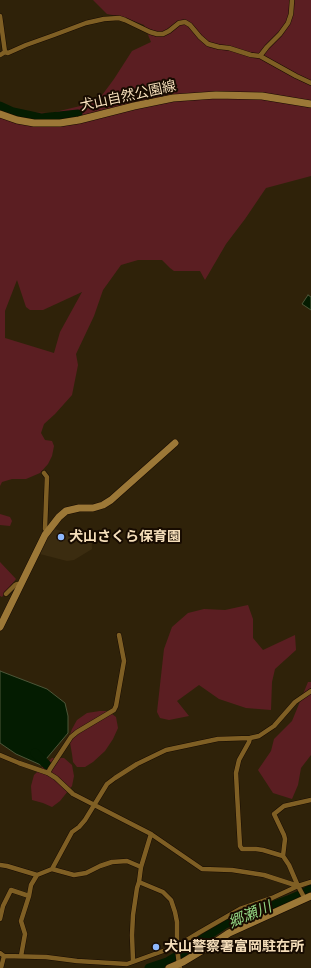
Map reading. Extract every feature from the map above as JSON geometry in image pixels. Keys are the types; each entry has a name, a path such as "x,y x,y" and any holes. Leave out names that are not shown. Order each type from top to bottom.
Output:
{"main road":[{"name":"犬山自然公園線","path":"0,114 17,120 34,123 60,123 173,98 216,95 262,96 311,104"},
{"path":"0,627 38,548 48,531 59,517 66,511 79,508 93,508 103,505 111,500 175,443"},
{"path":"169,968 179,966 228,933 306,898"}],"street":[{"path":"260,56 288,23 291,14 292,0"},
{"path":"0,16 2,53 8,53 26,45 99,20 112,18 125,20 157,34 163,34 179,23 185,22 190,25 208,44 260,56 311,83"},
{"path":"44,473 47,477 45,529 48,531"},
{"path":"6,594 15,585 20,585"},
{"path":"48,773 71,737 114,710 124,661 119,635"},
{"path":"52,869 72,832 85,820 107,784 137,764 166,750 218,739 250,738 259,736 274,726 295,702 311,691"},
{"path":"250,738 239,760 236,778 240,846 242,849 263,850 283,856 289,865 298,886 306,898"},
{"path":"0,755 48,773 56,778 72,794 151,834 202,869 232,870 264,875 298,886"},
{"path":"283,856 285,839 274,814 284,806 311,800"},
{"path":"132,961 133,915 137,888 141,867 151,834"},
{"path":"21,956 25,934 21,921 31,885 37,875 52,869 74,875 86,873 112,862 127,861 141,867"},
{"path":"0,865 37,875"},
{"path":"139,882 163,892 171,900 177,922 179,966"},
{"path":"1,968 2,955 46,957 102,965 126,964 177,946 240,909 311,882"},
{"path":"0,918 11,890 29,896"}],"shaded area":[{"path":"93,0 311,0 311,176 266,188 226,244 205,280 200,271 174,271 162,260 138,260 121,265 103,290 94,316 76,354 78,365 72,395 44,424 41,433 45,440 52,441 54,446 52,456 48,464 40,473 26,479 12,479 2,482 0,486 0,105 14,112 51,113 97,102 132,51 151,42 144,25 123,17 107,14","holes":["17,280 26,307 30,310 43,310 82,292 60,332 54,353 5,338 5,311"]},
{"path":"308,295 311,297 311,310 302,304"},
{"path":"0,514 10,517 12,521 10,526 0,525"},
{"path":"54,529 90,533 92,549 74,560 67,561 40,554 48,536"},
{"path":"0,562 16,579 2,597 0,596"},
{"path":"248,605 253,619 253,638 263,650 295,635 296,650 275,669 272,682 271,710 246,708 219,699 199,685 177,701 189,716 169,720 160,718 157,712 164,649 172,627 188,613 204,609 225,610"},
{"path":"0,671 47,689 65,703 68,716 68,733 41,765 16,754 0,743"},
{"path":"308,682 311,682 311,755 301,768 298,785 292,799 273,793 258,770 271,751 274,739 292,721"},
{"path":"108,711 116,717 118,728 105,751 85,767 77,767 73,762 69,737 72,729 77,720 87,713"},
{"path":"52,758 64,758 72,765 74,776 72,786 60,801 52,807 32,800 31,786 34,775"}],"waterway":[{"path":"0,106 13,112 41,118 78,114"},
{"path":"35,753 47,765"},
{"name":"郷瀬川","path":"149,968 167,962 225,924 288,900 311,889"}],"place":[{"name":"犬山さくら保育園","path":"61,537"},
{"name":"犬山警察署富岡駐在所","path":"156,947"}]}
